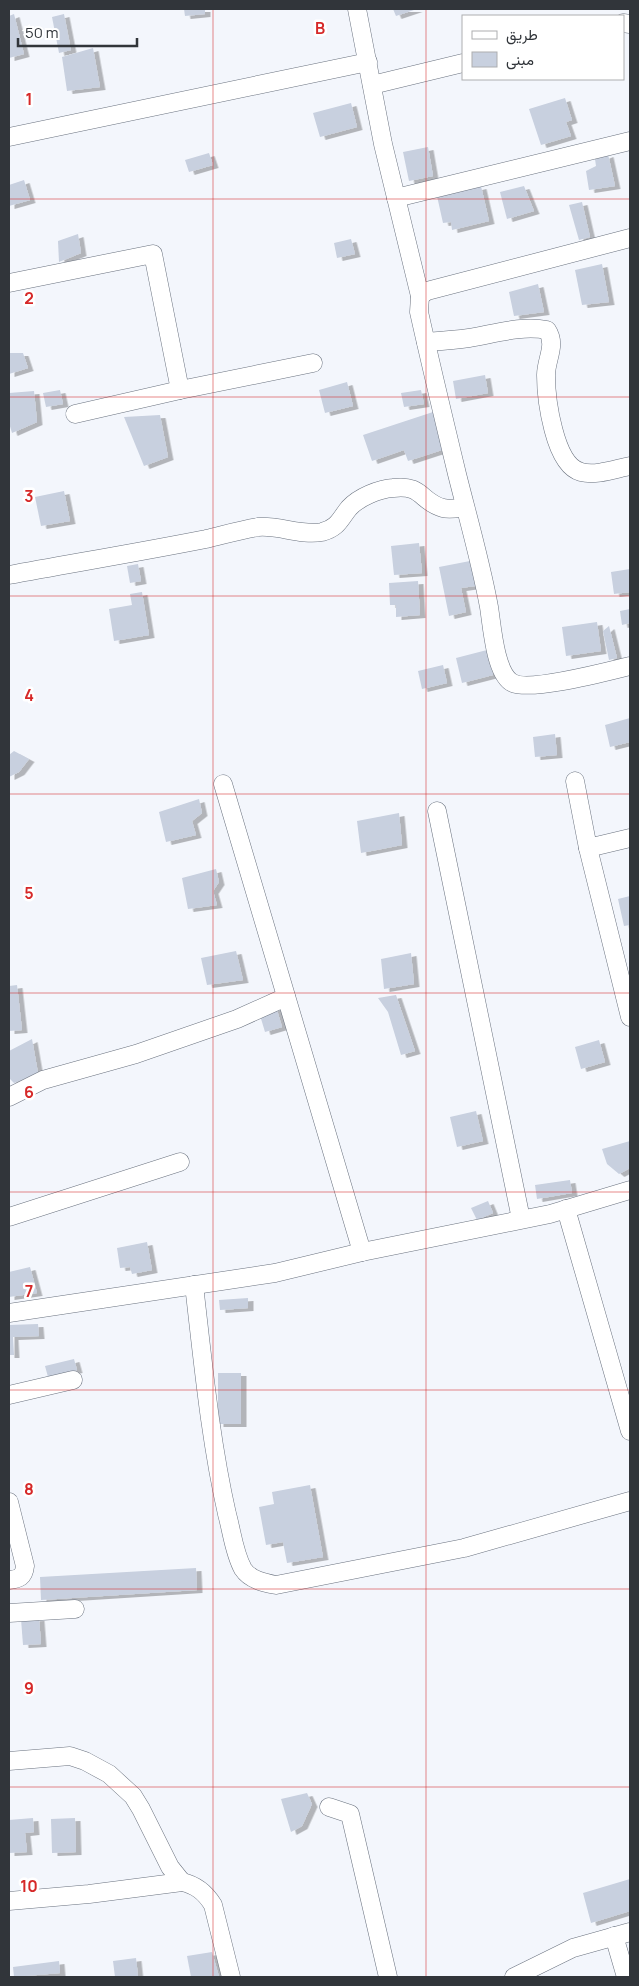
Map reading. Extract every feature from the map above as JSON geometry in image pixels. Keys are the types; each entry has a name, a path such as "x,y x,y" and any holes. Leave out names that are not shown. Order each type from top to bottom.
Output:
{"street":[{"path":"357,9 383,144 420,296 419,312 485,585 499,662 508,679 513,683 524,686 555,682 630,666"},
{"path":"9,137 368,62"},
{"path":"372,85 462,63"},
{"path":"396,198 630,141"},
{"path":"420,296 427,291 630,238"},
{"path":"9,284 153,254 180,390"},
{"path":"426,342 467,338 521,329 537,328 547,330 551,336 552,343 546,373 550,414 562,454 570,465 579,472 591,474 630,466"},
{"path":"75,414 313,363"},
{"path":"9,575 206,539 259,527 323,532 333,527 356,502 378,491 392,488 414,488 428,500 442,508 450,510 465,507"},
{"path":"575,781 588,848 627,987 630,1017"},
{"path":"223,784 362,1252"},
{"path":"437,811 521,1219"},
{"path":"588,848 630,838"},
{"path":"9,1097 43,1080 136,1054 237,1020 286,997"},
{"path":"9,1217 180,1162"},
{"path":"9,1314 275,1273 362,1252 566,1209 630,1190"},
{"path":"566,1209 630,1431"},
{"path":"194,1285 210,1422 222,1491 237,1557 244,1571 264,1583 276,1585 464,1548 630,1501"},
{"path":"9,1395 73,1380"},
{"path":"9,1502 25,1566 24,1573 18,1579 9,1580"},
{"path":"9,1613 75,1609"},
{"path":"9,1761 70,1756 85,1761 109,1774 133,1796 170,1867 182,1882"},
{"path":"328,1807 350,1814 388,1977"},
{"path":"9,1901 89,1894 182,1882 200,1889 213,1904 231,1977"},
{"path":"514,1977 573,1948 622,1934 626,1977"}],"building":[{"path":"184,9 205,9 205,14 185,16"},
{"path":"393,9 417,9 396,16"},
{"path":"14,14 24,54 9,58 9,16"},
{"path":"64,14 71,50 59,53 52,17"},
{"path":"93,48 100,87 67,91 62,57"},
{"path":"565,98 572,120 566,122 571,136 541,145 529,109"},
{"path":"351,103 357,127 320,137 313,113"},
{"path":"428,147 433,176 409,181 403,152"},
{"path":"209,153 213,165 189,172 185,160"},
{"path":"608,154 615,186 589,190 586,171 596,166 595,159"},
{"path":"24,180 30,200 9,206 9,185"},
{"path":"481,186 489,221 452,230 451,222 443,223 437,196"},
{"path":"524,186 534,211 507,219 500,192"},
{"path":"582,202 590,237 579,240 569,205"},
{"path":"78,234 81,253 59,262 58,241"},
{"path":"351,239 355,254 337,258 334,243"},
{"path":"602,264 609,302 582,305 575,270"},
{"path":"538,284 544,312 514,316 509,292"},
{"path":"9,353 23,353 28,368 9,374"},
{"path":"485,375 488,393 456,399 453,381"},
{"path":"347,382 353,406 325,413 319,390"},
{"path":"60,390 63,404 46,407 43,393"},
{"path":"421,390 424,404 404,407 401,393"},
{"path":"34,391 37,422 12,433 9,423 9,393"},
{"path":"433,412 445,449 408,461 404,450 372,461 363,435"},
{"path":"160,415 168,457 144,466 124,417"},
{"path":"64,491 70,521 41,526 35,497"},
{"path":"419,543 422,573 394,575 391,546"},
{"path":"470,561 475,586 461,588 466,612 449,616 439,567"},
{"path":"138,564 141,581 130,583 127,566"},
{"path":"630,569 630,592 614,594 611,572"},
{"path":"418,581 420,615 396,617 396,605 390,605 389,583"},
{"path":"142,592 149,635 114,641 109,609 132,605 130,594"},
{"path":"630,609 630,623 622,625 620,611"},
{"path":"597,622 601,651 566,656 562,627"},
{"path":"609,626 617,658 609,660 603,631"},
{"path":"487,650 493,675 462,683 456,658"},
{"path":"443,665 447,683 422,689 418,671"},
{"path":"630,718 630,742 610,747 605,725"},
{"path":"555,734 557,755 535,757 533,737"},
{"path":"14,751 29,759 19,772 9,777 9,755"},
{"path":"199,799 202,813 192,821 196,835 166,842 159,812"},
{"path":"399,813 402,845 361,853 357,821"},
{"path":"216,869 219,882 213,891 217,905 188,909 182,878"},
{"path":"630,896 630,925 624,926 618,899"},
{"path":"236,951 243,980 207,985 201,958"},
{"path":"411,953 414,984 384,989 381,959"},
{"path":"17,985 22,1030 9,1031 9,986"},
{"path":"396,995 415,1051 401,1055 388,1012 378,998"},
{"path":"276,1007 282,1027 265,1032 259,1012"},
{"path":"32,1039 38,1073 14,1083 9,1080 9,1051"},
{"path":"599,1040 605,1062 581,1069 575,1047"},
{"path":"476,1111 483,1141 457,1147 450,1117"},
{"path":"630,1141 630,1168 619,1174 607,1164 602,1149"},
{"path":"570,1180 572,1193 537,1199 535,1185"},
{"path":"488,1201 493,1213 477,1220 471,1208"},
{"path":"147,1242 152,1270 132,1274 130,1267 120,1268 117,1248"},
{"path":"30,1267 37,1293 9,1297 9,1272"},
{"path":"248,1298 248,1308 220,1310 219,1300"},
{"path":"38,1324 39,1336 13,1337 14,1355 9,1355 9,1325"},
{"path":"74,1359 77,1370 48,1377 45,1366"},
{"path":"218,1373 241,1373 241,1424 218,1424"},
{"path":"310,1485 323,1557 287,1563 283,1542 266,1545 259,1507 274,1504 272,1492"},
{"path":"196,1568 197,1590 41,1600 40,1577"},
{"path":"39,1618 41,1644 23,1645 21,1619"},
{"path":"307,1793 312,1804 302,1826 291,1832 281,1799"},
{"path":"33,1818 34,1832 25,1833 27,1852 9,1853 9,1820"},
{"path":"75,1818 76,1852 52,1853 51,1819"},
{"path":"630,1879 630,1911 591,1923 583,1893"},
{"path":"212,1952 219,1977 191,1977 187,1956"},
{"path":"136,1958 138,1977 115,1977 113,1961"},
{"path":"59,1961 60,1973 14,1977 13,1967"}]}
